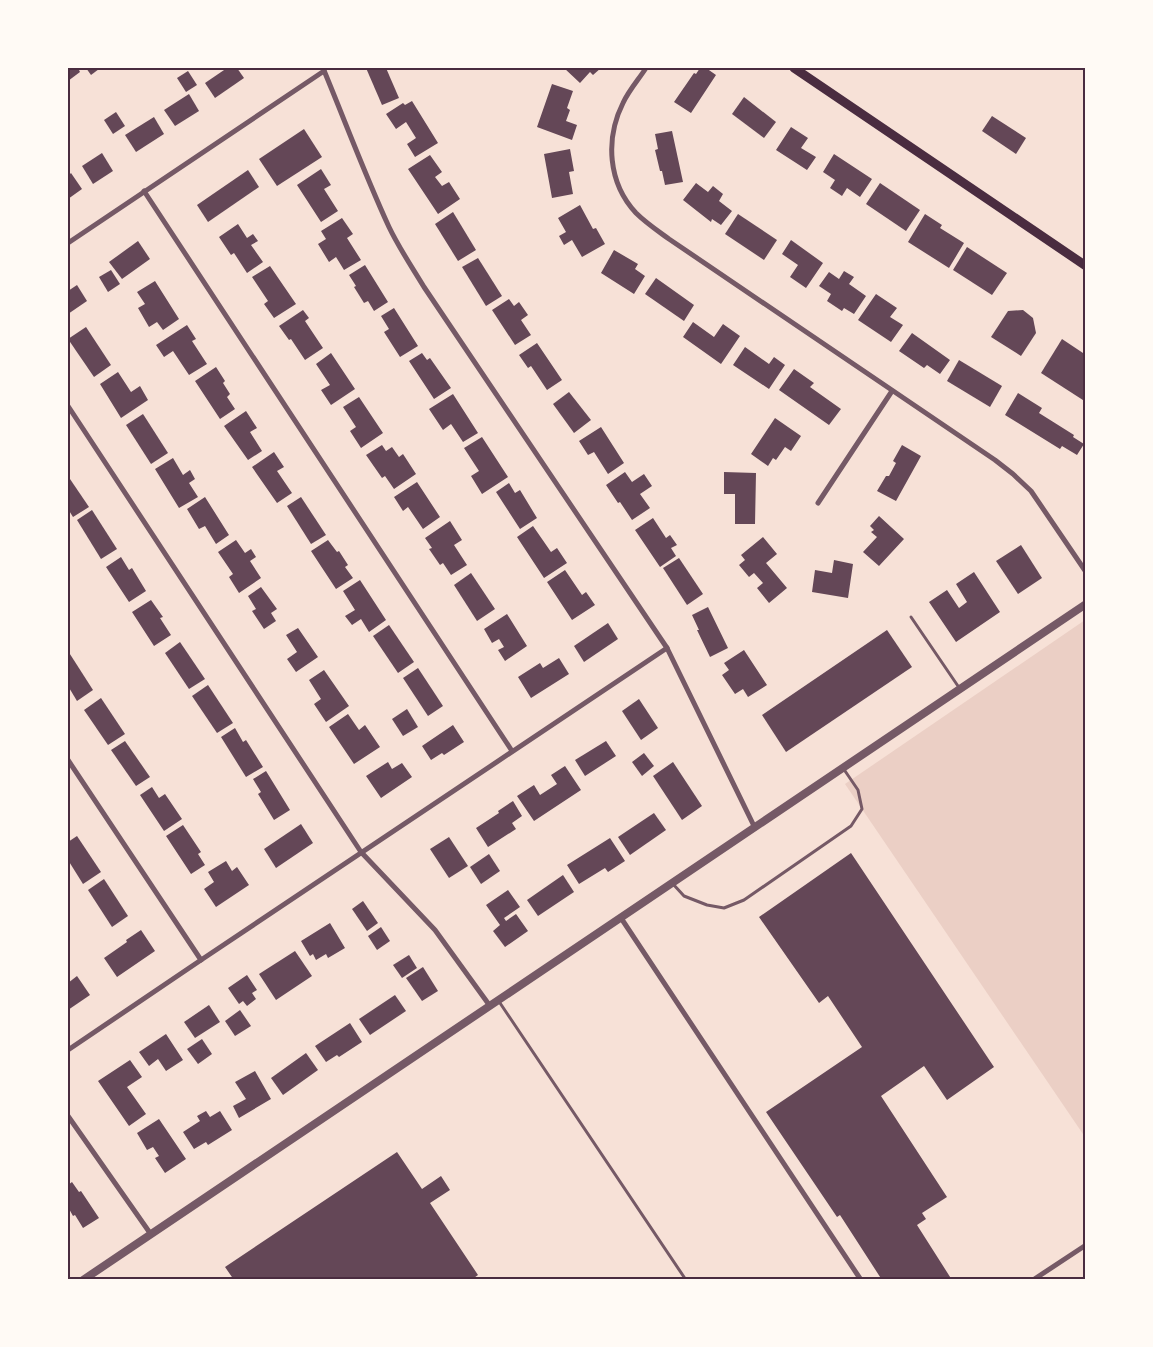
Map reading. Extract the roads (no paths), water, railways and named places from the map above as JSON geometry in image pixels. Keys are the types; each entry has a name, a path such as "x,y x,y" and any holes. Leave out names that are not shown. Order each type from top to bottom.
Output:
{"main road":[{"path":"794,68 1086,266"}],"street":[{"path":"646,68 624,102 615,122 612,141 614,170 620,189 628,203 645,222 669,239 1013,474 1031,492 1086,572"},
{"path":"68,242 324,69 378,202 400,247 424,287 667,648 755,828"},
{"path":"144,191 512,751"},
{"path":"818,503 892,391"},
{"path":"68,406 361,852 435,930 490,1006"},
{"path":"84,1280 1086,604"},
{"path":"68,1050 667,648"},
{"path":"68,760 201,960"},
{"path":"621,918 861,1280"},
{"path":"68,1116 150,1234"},
{"path":"1033,1280 1086,1244"}],"lane":[{"path":"911,617 960,689"},
{"path":"673,883 684,896 707,905 724,908 744,900 851,826 862,809 858,790 843,768"},
{"path":"498,1000 686,1280"}]}
